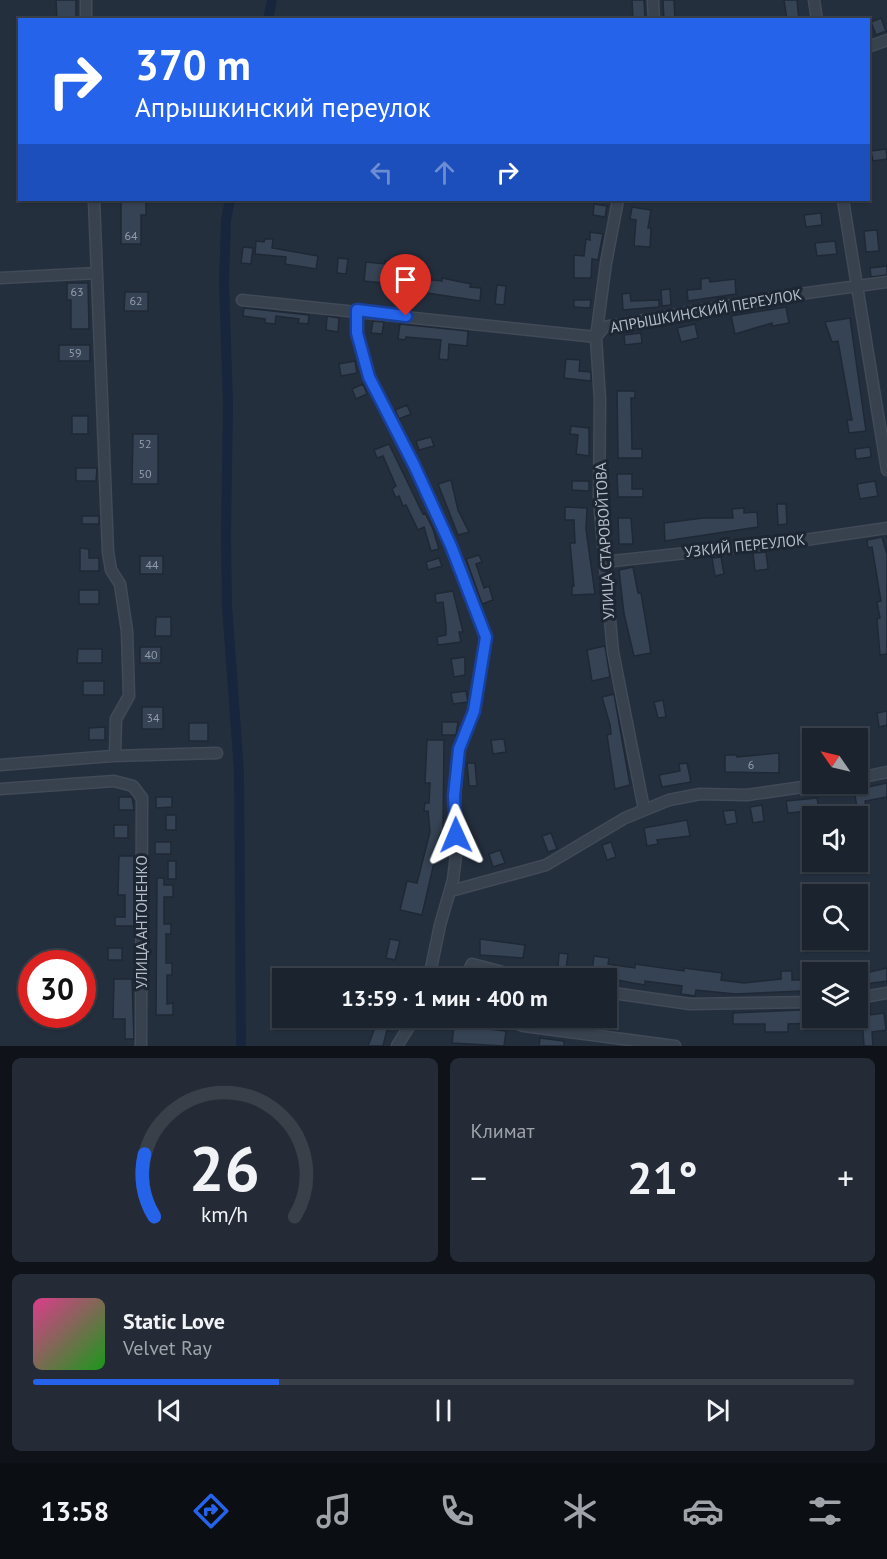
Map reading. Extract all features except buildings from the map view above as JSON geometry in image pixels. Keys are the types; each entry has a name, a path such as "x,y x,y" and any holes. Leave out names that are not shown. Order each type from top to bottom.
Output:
{"street":[{"path":"86,0 86,18"},
{"path":"653,0 654,18"},
{"path":"814,0 817,18"},
{"path":"870,45 887,40"},
{"path":"94,201 108,552 111,570 120,584 127,631 129,696 116,719 115,756"},
{"name":"УЛИЦА СТАРОВОЙТОВА","path":"618,201 596,337 600,400 599,501 613,652 644,809"},
{"path":"843,201 887,470"},
{"path":"0,278 97,273"},
{"name":"АПРЫШКИНСКИЙ ПЕРЕУЛОК","path":"242,300 357,310 596,337 604,327 887,282"},
{"path":"357,310 357,333 369,377 414,465 451,546 486,637 474,711 459,749 454,796 456,855 451,891 440,925 431,968"},
{"name":"УЗКИЙ ПЕРЕУЛОК","path":"604,562 805,540 887,528"},
{"path":"0,765 115,756 217,753"},
{"path":"868,776 887,772"},
{"name":"УЛИЦА АНТОНЕНКО","path":"0,789 114,781 133,786 142,798 141,1046"},
{"path":"451,891 546,865 644,809 669,800 700,794 747,795 802,787"},
{"path":"470,968 472,964 487,968"},
{"path":"868,996 887,993"},
{"path":"617,994 690,1004 802,1002"},
{"path":"397,1046 408,1028"},
{"path":"539,1028 675,1046"}],"waterway":[{"path":"268,18 272,0"},
{"path":"230,201 226,220 224,283 228,404 226,535 227,606 239,771 241,1046"}],"route":[{"path":"406,316 357,310 357,333 369,377 414,465 460,566 486,637 474,711 459,749 454,796 456,835"}]}
